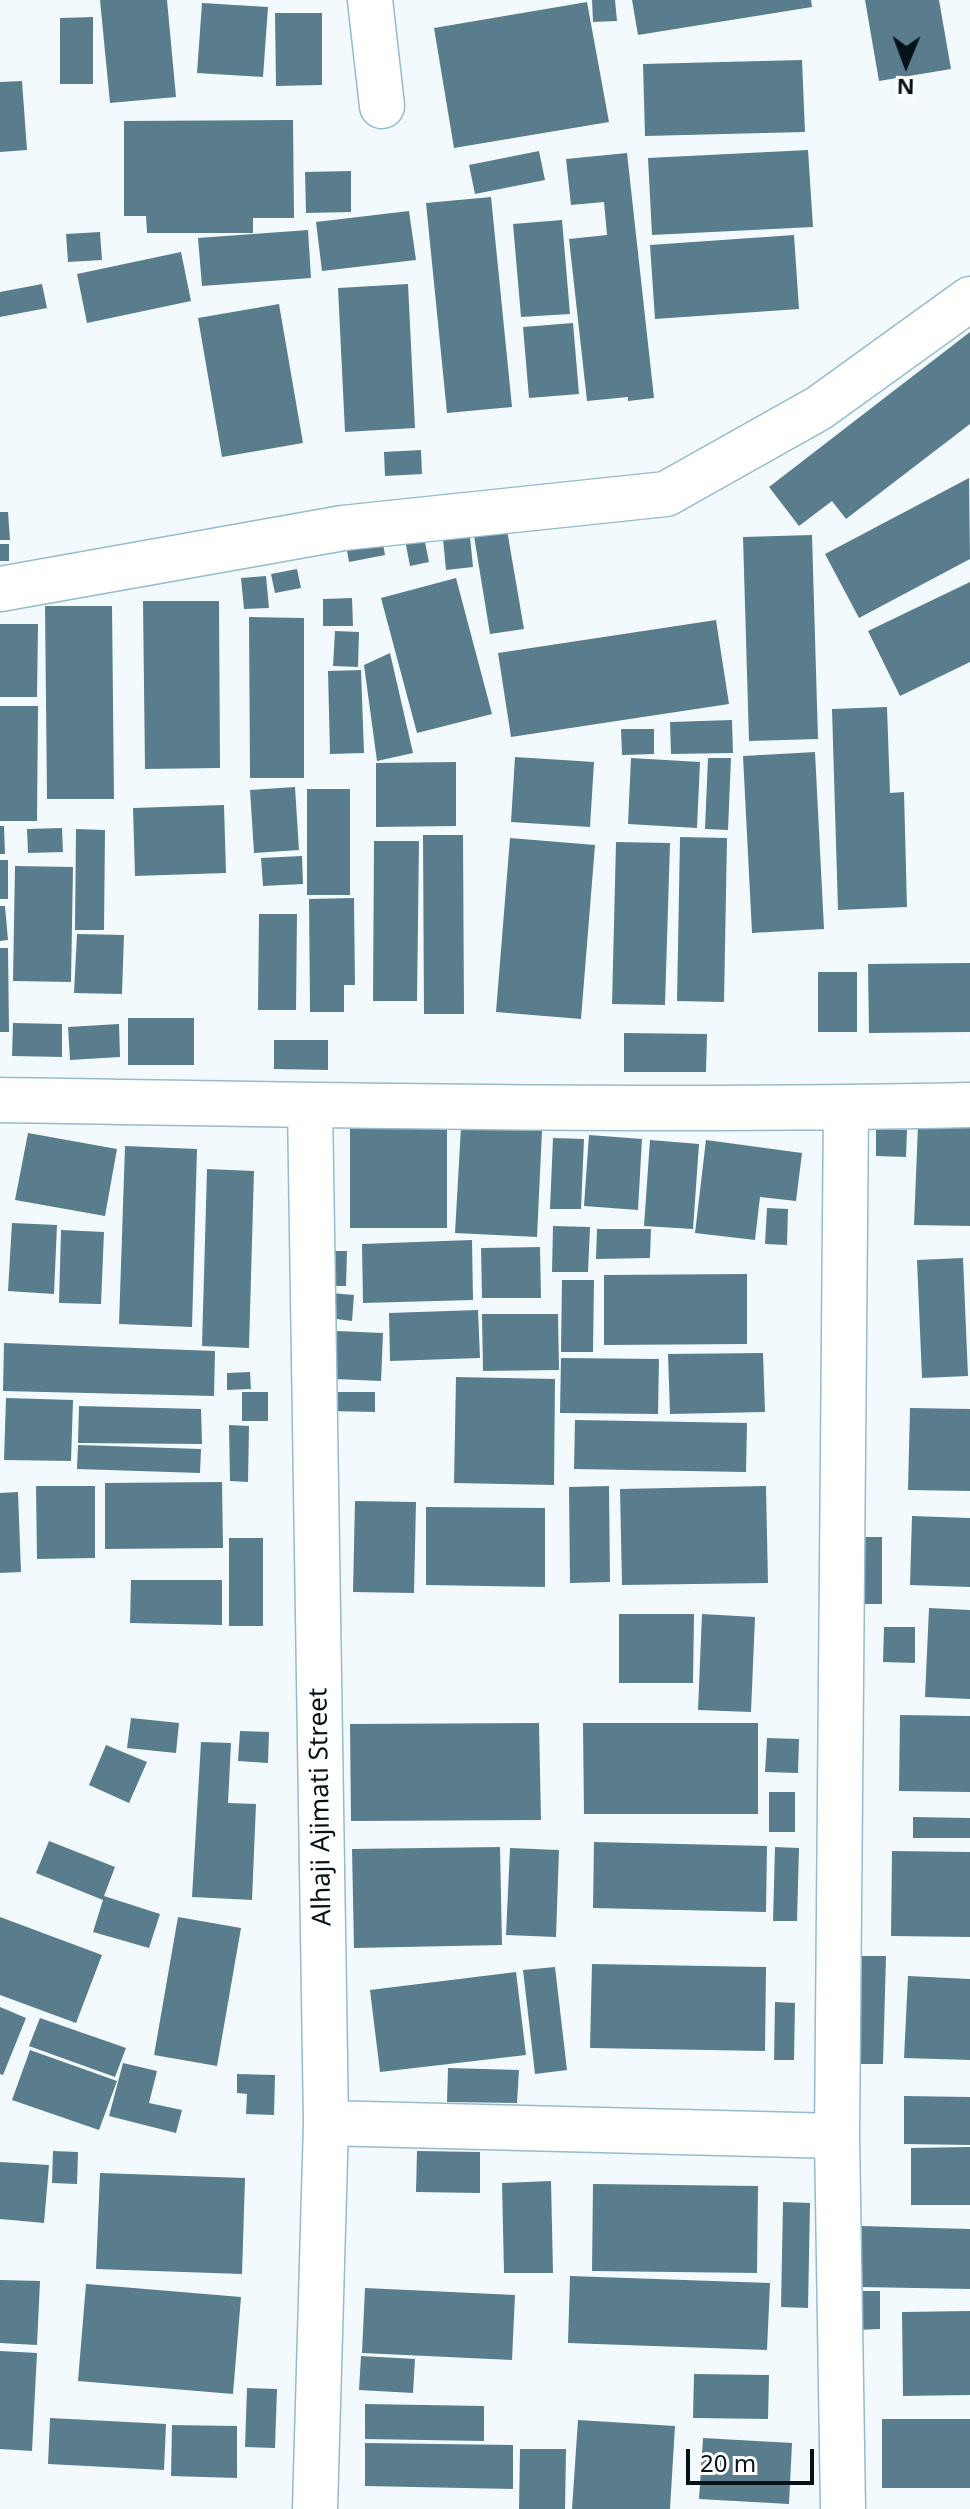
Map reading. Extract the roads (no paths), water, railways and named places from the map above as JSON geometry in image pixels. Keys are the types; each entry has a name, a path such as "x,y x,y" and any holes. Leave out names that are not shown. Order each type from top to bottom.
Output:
{"street":[{"path":"370,0 382,106"},
{"path":"0,589 343,528 666,494 819,408 970,299"},
{"path":"0,1100 846,1108 970,1105"},
{"name":"Alhaji Ajimati Street","path":"310,1105 326,2123 315,2509"},
{"path":"843,2509 837,2136 846,1108"},
{"path":"326,2123 837,2136"}]}
